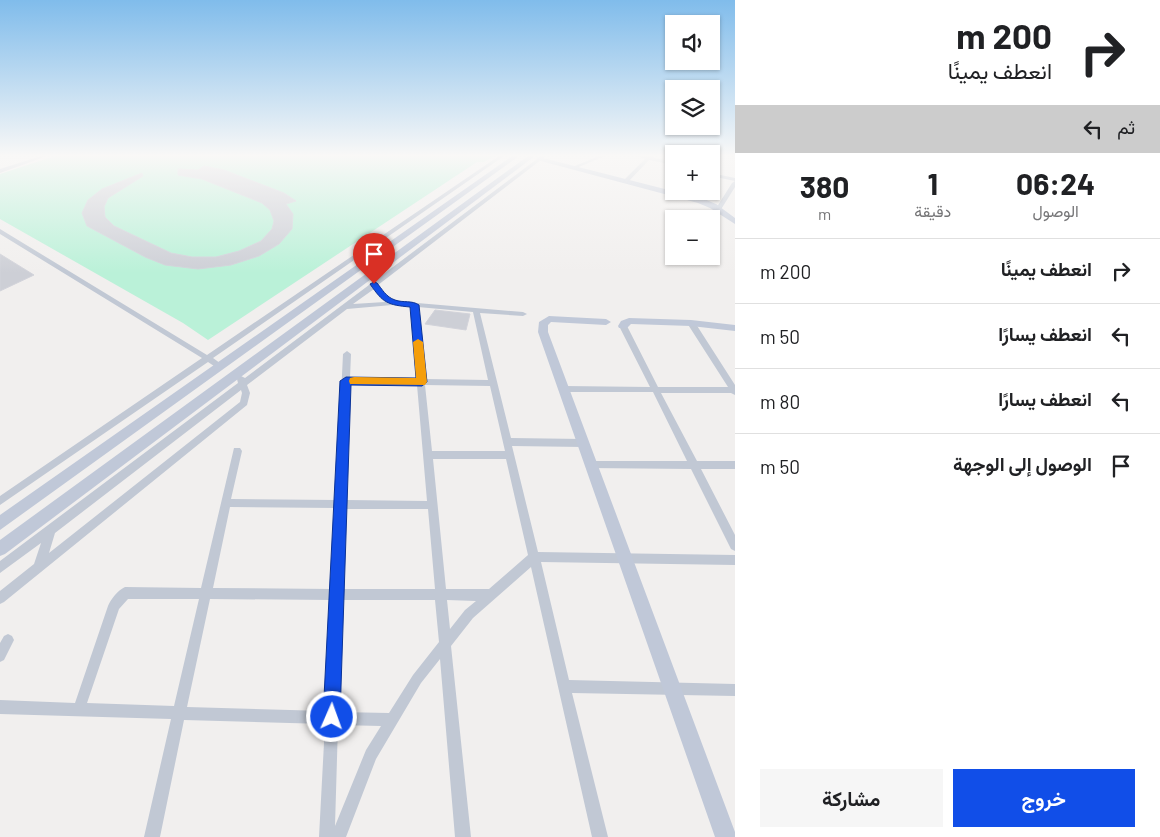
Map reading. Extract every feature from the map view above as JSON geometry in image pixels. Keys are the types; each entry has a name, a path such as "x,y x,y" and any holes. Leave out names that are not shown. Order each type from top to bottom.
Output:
{"main road":[{"path":"0,523 461,195"},
{"path":"0,550 238,381 487,195"},
{"path":"694,200 718,210"},
{"path":"720,211 735,222"},
{"path":"606,322 549,319 543,324 543,332 726,837"},
{"path":"624,326 629,321 691,323 735,328"},
{"path":"220,366 220,373 238,381"}],"street":[{"path":"0,501 445,195"},
{"path":"0,568 238,381 345,307 489,195"},
{"path":"718,210 729,195"},
{"path":"0,231 220,366"},
{"path":"374,284 382,296 392,302"},
{"path":"345,307 392,302 523,314"},
{"path":"414,305 463,837"},
{"path":"476,310 600,837"},
{"path":"691,323 734,391"},
{"path":"624,326 735,546"},
{"path":"327,837 347,354"},
{"path":"0,598 244,403 246,393 238,381"},
{"path":"346,381 493,383"},
{"path":"564,389 734,391"},
{"path":"506,442 583,443"},
{"path":"152,837 237,451"},
{"path":"428,454 509,455"},
{"path":"592,465 735,465"},
{"path":"226,503 433,505"},
{"path":"38,568 51,529"},
{"path":"338,837 368,763 391,720 417,679 469,614 534,557 735,560"},
{"path":"79,709 114,606 125,593 489,595"},
{"path":"0,656 8,640"},
{"path":"565,686 735,690"},
{"path":"0,706 391,720"}],"green space":[{"path":"0,195 427,195 208,340 183,323 0,219"}],"building":[{"path":"94,195 113,195 108,198 104,207 105,217 114,226 171,253 192,257 216,257 239,251 261,241 272,229 274,221 270,210 262,203 242,195 287,195 296,201 286,204 293,214 292,229 279,244 259,256 231,265 198,269 165,265 145,257 87,226 82,213 88,200"},
{"path":"0,254 34,275 0,291"},
{"path":"435,310 470,314 466,330 425,324"}],"slow traffic":[{"path":"354,381 422,382 418,342"}],"route":[{"path":"332,717 346,381 422,382 414,305 392,302 382,296 374,284"}]}
